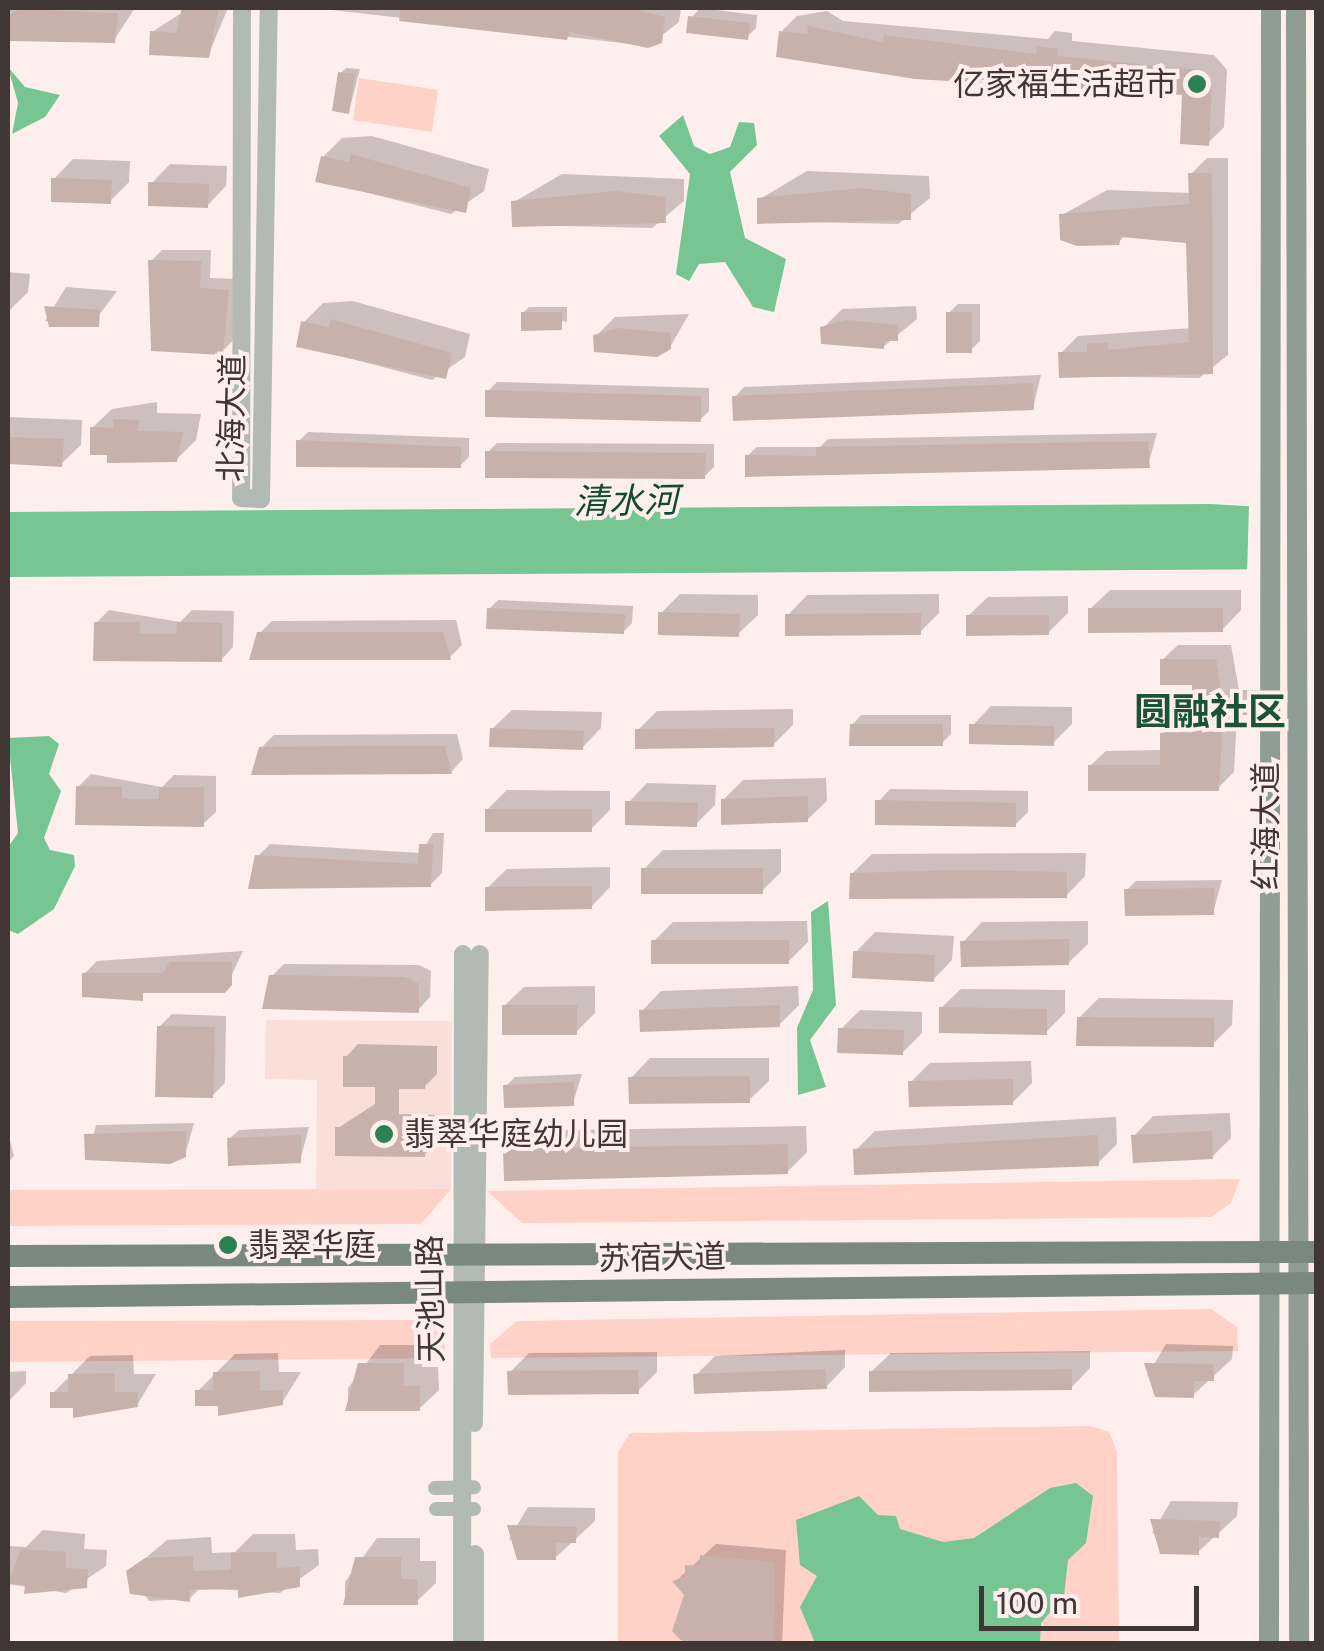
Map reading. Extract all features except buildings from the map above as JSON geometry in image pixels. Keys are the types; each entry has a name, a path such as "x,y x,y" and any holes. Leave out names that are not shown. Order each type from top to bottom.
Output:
{"main road":[{"name":"红海大道","path":"1269,1644 1271,8"},
{"name":"红海大道","path":"1296,8 1308,1252 1299,1644"},
{"name":"苏宿大道","path":"8,1256 1308,1252"},
{"name":"苏宿大道","path":"8,1297 1308,1283"}],"street":[{"name":"北海大道","path":"242,8 240,498 261,499 269,8"},
{"name":"天池山路","path":"472,954 468,1293 474,1644"},
{"path":"436,1488 469,1487"},
{"name":"天池山路","path":"462,1644 469,1508"},
{"path":"436,1509 469,1508"}],"shaded area":[{"path":"8,67 25,87 60,95 45,117 12,134 18,103"},
{"path":"359,78 438,90 432,132 353,120"},
{"path":"683,115 694,146 710,154 730,147 739,122 754,123 757,145 730,172 745,238 786,259 774,312 753,307 725,262 699,264 689,281 676,274 690,174 659,136"},
{"path":"1210,504 1316,510 1316,569 8,577 8,512"},
{"path":"49,736 59,744 49,774 61,791 44,838 50,850 74,855 75,866 54,909 18,934 8,930 8,847 18,833 8,738"},
{"path":"828,901 836,1005 810,1040 826,1087 798,1095 797,1028 813,990 811,912"},
{"name":"翡翠华庭幼儿园","path":"266,1020 452,1021 451,1189 316,1189 317,1080 265,1079"},
{"path":"1240,1179 1231,1203 1211,1217 522,1223 487,1191"},
{"path":"451,1189 421,1224 8,1226 8,1190"},
{"path":"1211,1309 1237,1327 1238,1351 491,1358 490,1344 517,1321"},
{"path":"417,1320 443,1335 446,1358 8,1362 8,1321"},
{"path":"1091,1426 1109,1432 1117,1452 1119,1643 618,1644 618,1452 630,1433"},
{"path":"1076,1483 1093,1496 1086,1543 1068,1560 1064,1596 1041,1623 1040,1643 815,1643 800,1607 817,1576 800,1565 796,1520 859,1496 878,1515 896,1516 900,1529 943,1542 974,1538 1050,1488"}],"pier":[{"path":"1249,504 1316,505 1316,574 1247,575"}],"place":[{"name":"亿家福生活超市","path":"1197,84"},
{"name":"翡翠华庭幼儿园","path":"384,1134"},
{"name":"翡翠华庭","path":"228,1245"}],"district":[{"name":"圆融社区","path":"1210,712"}],"water label":[{"name":"清水河","path":"626,501"}]}
